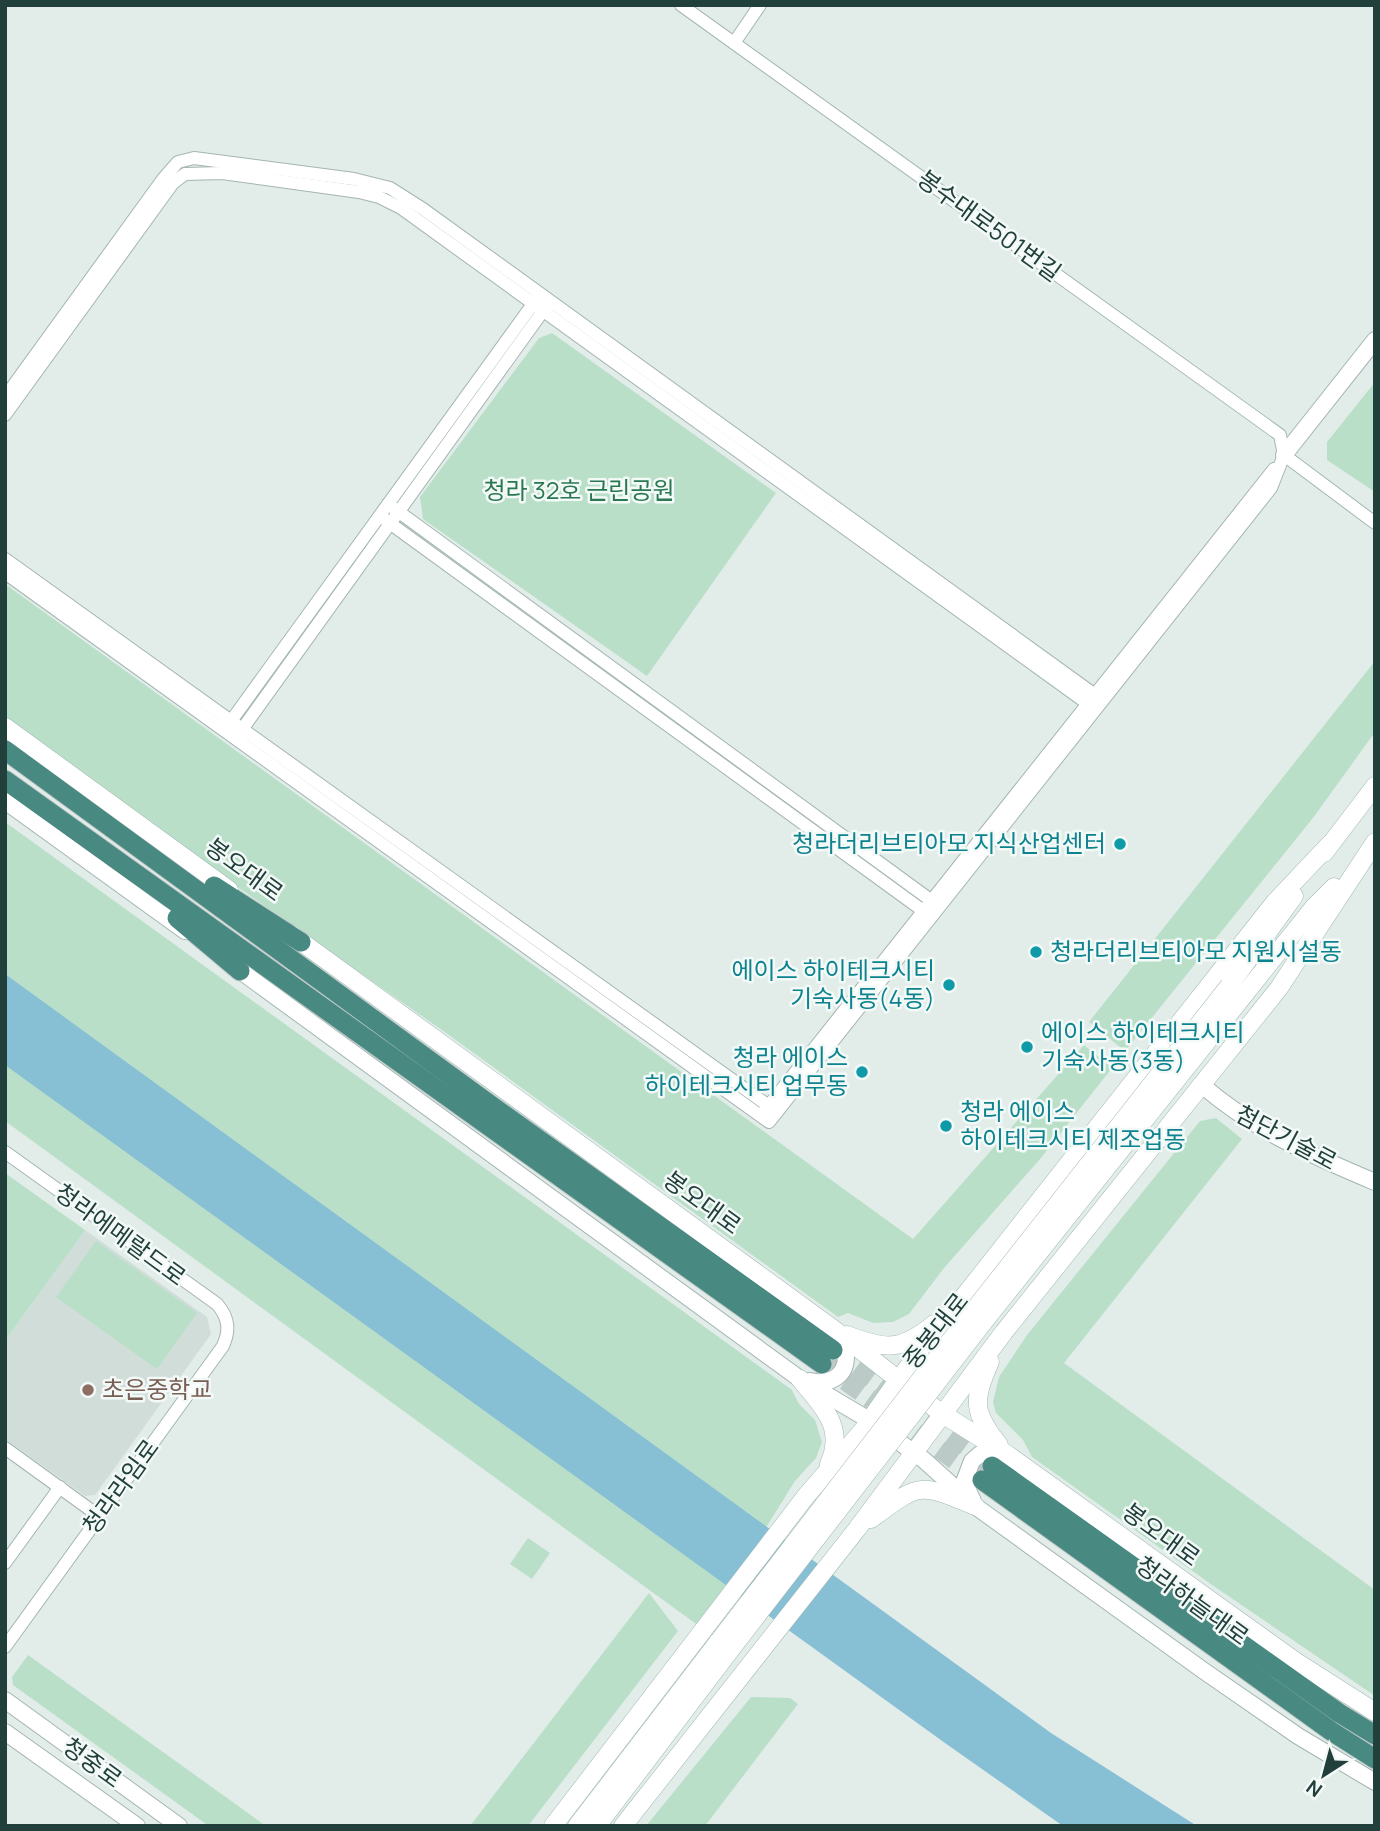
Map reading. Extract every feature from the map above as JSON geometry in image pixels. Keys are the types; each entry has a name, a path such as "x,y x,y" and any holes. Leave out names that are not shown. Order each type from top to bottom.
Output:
{"highway":[{"name":"봉오대로","path":"9,752 485,1101 831,1348"},
{"name":"봉오대로","path":"5,780 474,1115 831,1348"},
{"path":"61,790 302,942"},
{"path":"45,808 240,971"},
{"name":"청라하늘대로","path":"994,1467 1339,1713 1375,1735"},
{"name":"청라하늘대로","path":"994,1467 1331,1731 1375,1759"}],"main road":[{"name":"봉오대로","path":"5,727 302,942 831,1348 898,1380 942,1413 994,1467 1375,1712"},
{"name":"중봉대로","path":"577,1826 982,1324 1236,990 1329,845 1375,786"},
{"name":"중봉대로","path":"623,1826 857,1529 1004,1332 1279,988 1375,842"},
{"name":"중봉대로","path":"553,1826 964,1295 1275,902 1329,845"},
{"name":"중봉대로","path":"1236,990 1361,860"},
{"path":"831,1348 903,1344 919,1336 964,1295"},
{"path":"994,1467 981,1420 978,1389 1004,1332"},
{"path":"800,1379 829,1415 836,1434 835,1451 829,1464 806,1496"},
{"path":"857,1529 906,1493 921,1488 944,1492 975,1506"},
{"name":"중봉대로","path":"597,1826 725,1645"}],"street":[{"name":"봉수대로501번길","path":"681,5 1280,435 1284,455"},
{"path":"734,43 761,5"},
{"path":"5,397 178,162 194,158 354,179 390,188 423,209 542,302 1095,702"},
{"path":"5,415 173,183 185,174 222,173 379,197 401,208 542,302"},
{"path":"233,730 542,302"},
{"path":"5,573 233,730 768,1112 1095,702 1375,340"},
{"path":"1284,455 1375,523"},
{"path":"393,508 931,908"},
{"path":"385,520 931,908"},
{"path":"5,559 233,730"},
{"path":"5,800 800,1379 869,1420 975,1506 1298,1736 1375,1782"},
{"name":"첨단기술로","path":"1203,1086 1262,1129 1312,1156 1375,1182"},
{"name":"청라에메랄드로","path":"5,1152 217,1304 225,1314 227,1324"},
{"name":"청라라임로","path":"5,1647 223,1346 229,1333 227,1324"},
{"path":"800,1379 823,1384 836,1378 846,1357 831,1348"},
{"path":"5,1448 99,1516"},
{"path":"975,1506 964,1482 972,1461 980,1454 994,1467"},
{"path":"5,1563 60,1487"},
{"name":"청중로","path":"5,1700 179,1826"},
{"name":"청중로","path":"5,1732 137,1826"}],"shaded area":[{"name":"초은중학교","path":"85,1230 207,1317 211,1334 95,1495 85,1496 5,1439 5,1341"}],"green space":[{"name":"청라 32호 근린공원","path":"552,333 776,493 647,676 423,519 420,497 539,338"},
{"path":"1375,382 1375,492 1327,460 1327,442"},
{"path":"5,584 913,1239 1084,1045 1112,1068 1041,1158 944,1268 909,1314 893,1322 873,1323 848,1313 838,1317 446,1033 182,848 5,718"},
{"path":"1375,661 1375,732 1313,818 1125,1051 1089,1022"},
{"path":"5,822 792,1390 799,1404 815,1420 822,1442 816,1458 795,1481 703,1629 5,1121"},
{"path":"1216,1118 1242,1139 1064,1363 1375,1590 1375,1696 1032,1457 1023,1440 996,1413 993,1402 999,1377 1027,1335 1200,1121"},
{"path":"5,1173 85,1230 5,1341"},
{"path":"96,1241 197,1313 157,1369 56,1297"},
{"path":"528,1538 550,1553 532,1579 510,1564"},
{"path":"649,1593 678,1631 528,1826 470,1826"},
{"path":"28,1655 266,1826 206,1824 13,1685 12,1677"},
{"path":"751,1697 790,1698 798,1704 705,1826 646,1826"}],"water":[{"path":"5,974 1051,1733 1197,1826 1063,1826 945,1743 5,1065"}],"tunnel":[{"path":"833,1350 991,1465"},
{"path":"822,1364 982,1480"}],"place":[{"name":"청라더리브티아모 지식산업센터","path":"1120,844"},
{"name":"청라더리브티아모 지원시설동","path":"1036,952"},
{"name":"에이스 하이테크시티 기숙사동(4동)","path":"949,985"},
{"name":"에이스 하이테크시티 기숙사동(3동)","path":"1027,1047"},
{"name":"청라 에이스 하이테크시티 업무동","path":"862,1072"},
{"name":"청라 에이스 하이테크시티 제조업동","path":"946,1126"},
{"name":"초은중학교","path":"88,1390"}]}
